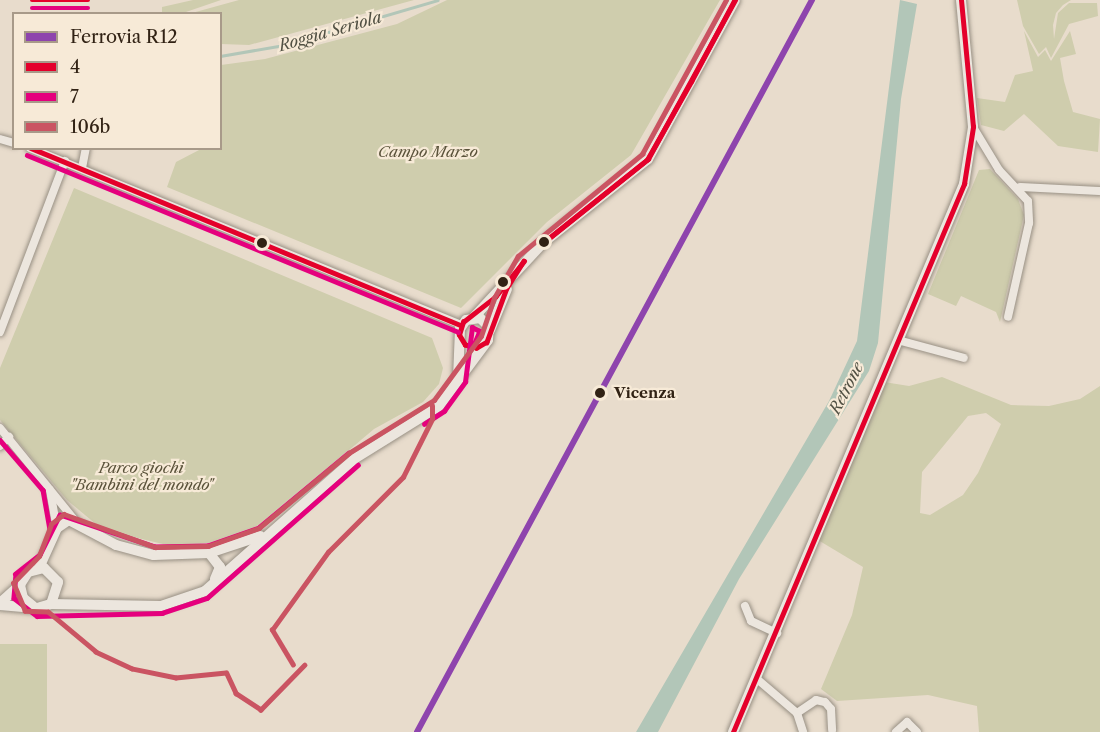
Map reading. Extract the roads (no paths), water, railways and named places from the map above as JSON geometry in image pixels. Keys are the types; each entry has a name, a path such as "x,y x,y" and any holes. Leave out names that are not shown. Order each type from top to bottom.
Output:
{"main road":[{"path":"458,379 461,325 474,317 544,242 648,159 735,0"},
{"path":"733,732 901,341 964,184 973,127 961,0"},
{"path":"0,604 161,606 213,584 263,535 354,459 417,422 439,406 483,346 518,270"},
{"path":"474,317 490,330"},
{"path":"460,339 469,347 483,346"},
{"path":"0,604 20,585 26,575 39,568 57,528 66,521 116,546 154,555 209,554 263,535"},
{"path":"209,554 220,567 213,584"},
{"path":"39,568 57,582 51,604"},
{"path":"20,585 23,598 33,606"}],"street":[{"path":"973,127 999,170 1020,187 1028,201 1029,223 1008,317"},
{"path":"35,150 461,325"},
{"path":"82,168 86,150"},
{"path":"0,332 65,161"},
{"path":"1020,187 1100,191"},
{"path":"901,341 964,358"},
{"path":"0,428 50,487 78,525"},
{"path":"0,446 9,437"},
{"path":"50,487 57,528"},
{"path":"745,606 751,621 777,633"},
{"path":"757,679 797,713 803,732"},
{"path":"797,713 816,700 825,702 831,709 832,730"},
{"path":"896,732 907,722 917,732"}],"water":[{"name":"Retrone","path":"900,0 917,4 901,99 878,343 869,371 739,579 658,732 636,732 829,401 857,341"}],"waterway":[{"name":"Roggia Seriola","path":"222,56 284,45 438,0"}],"rail line":[{"name":"R12","path":"417,732 812,0"}],"place":[{"name":"Vicenza","path":"600,393"}],"park label":[{"name":"Campo Marzo","path":"428,152"},
{"name":"Parco giochi \"Bambini del mondo\"","path":"141,476"}]}
